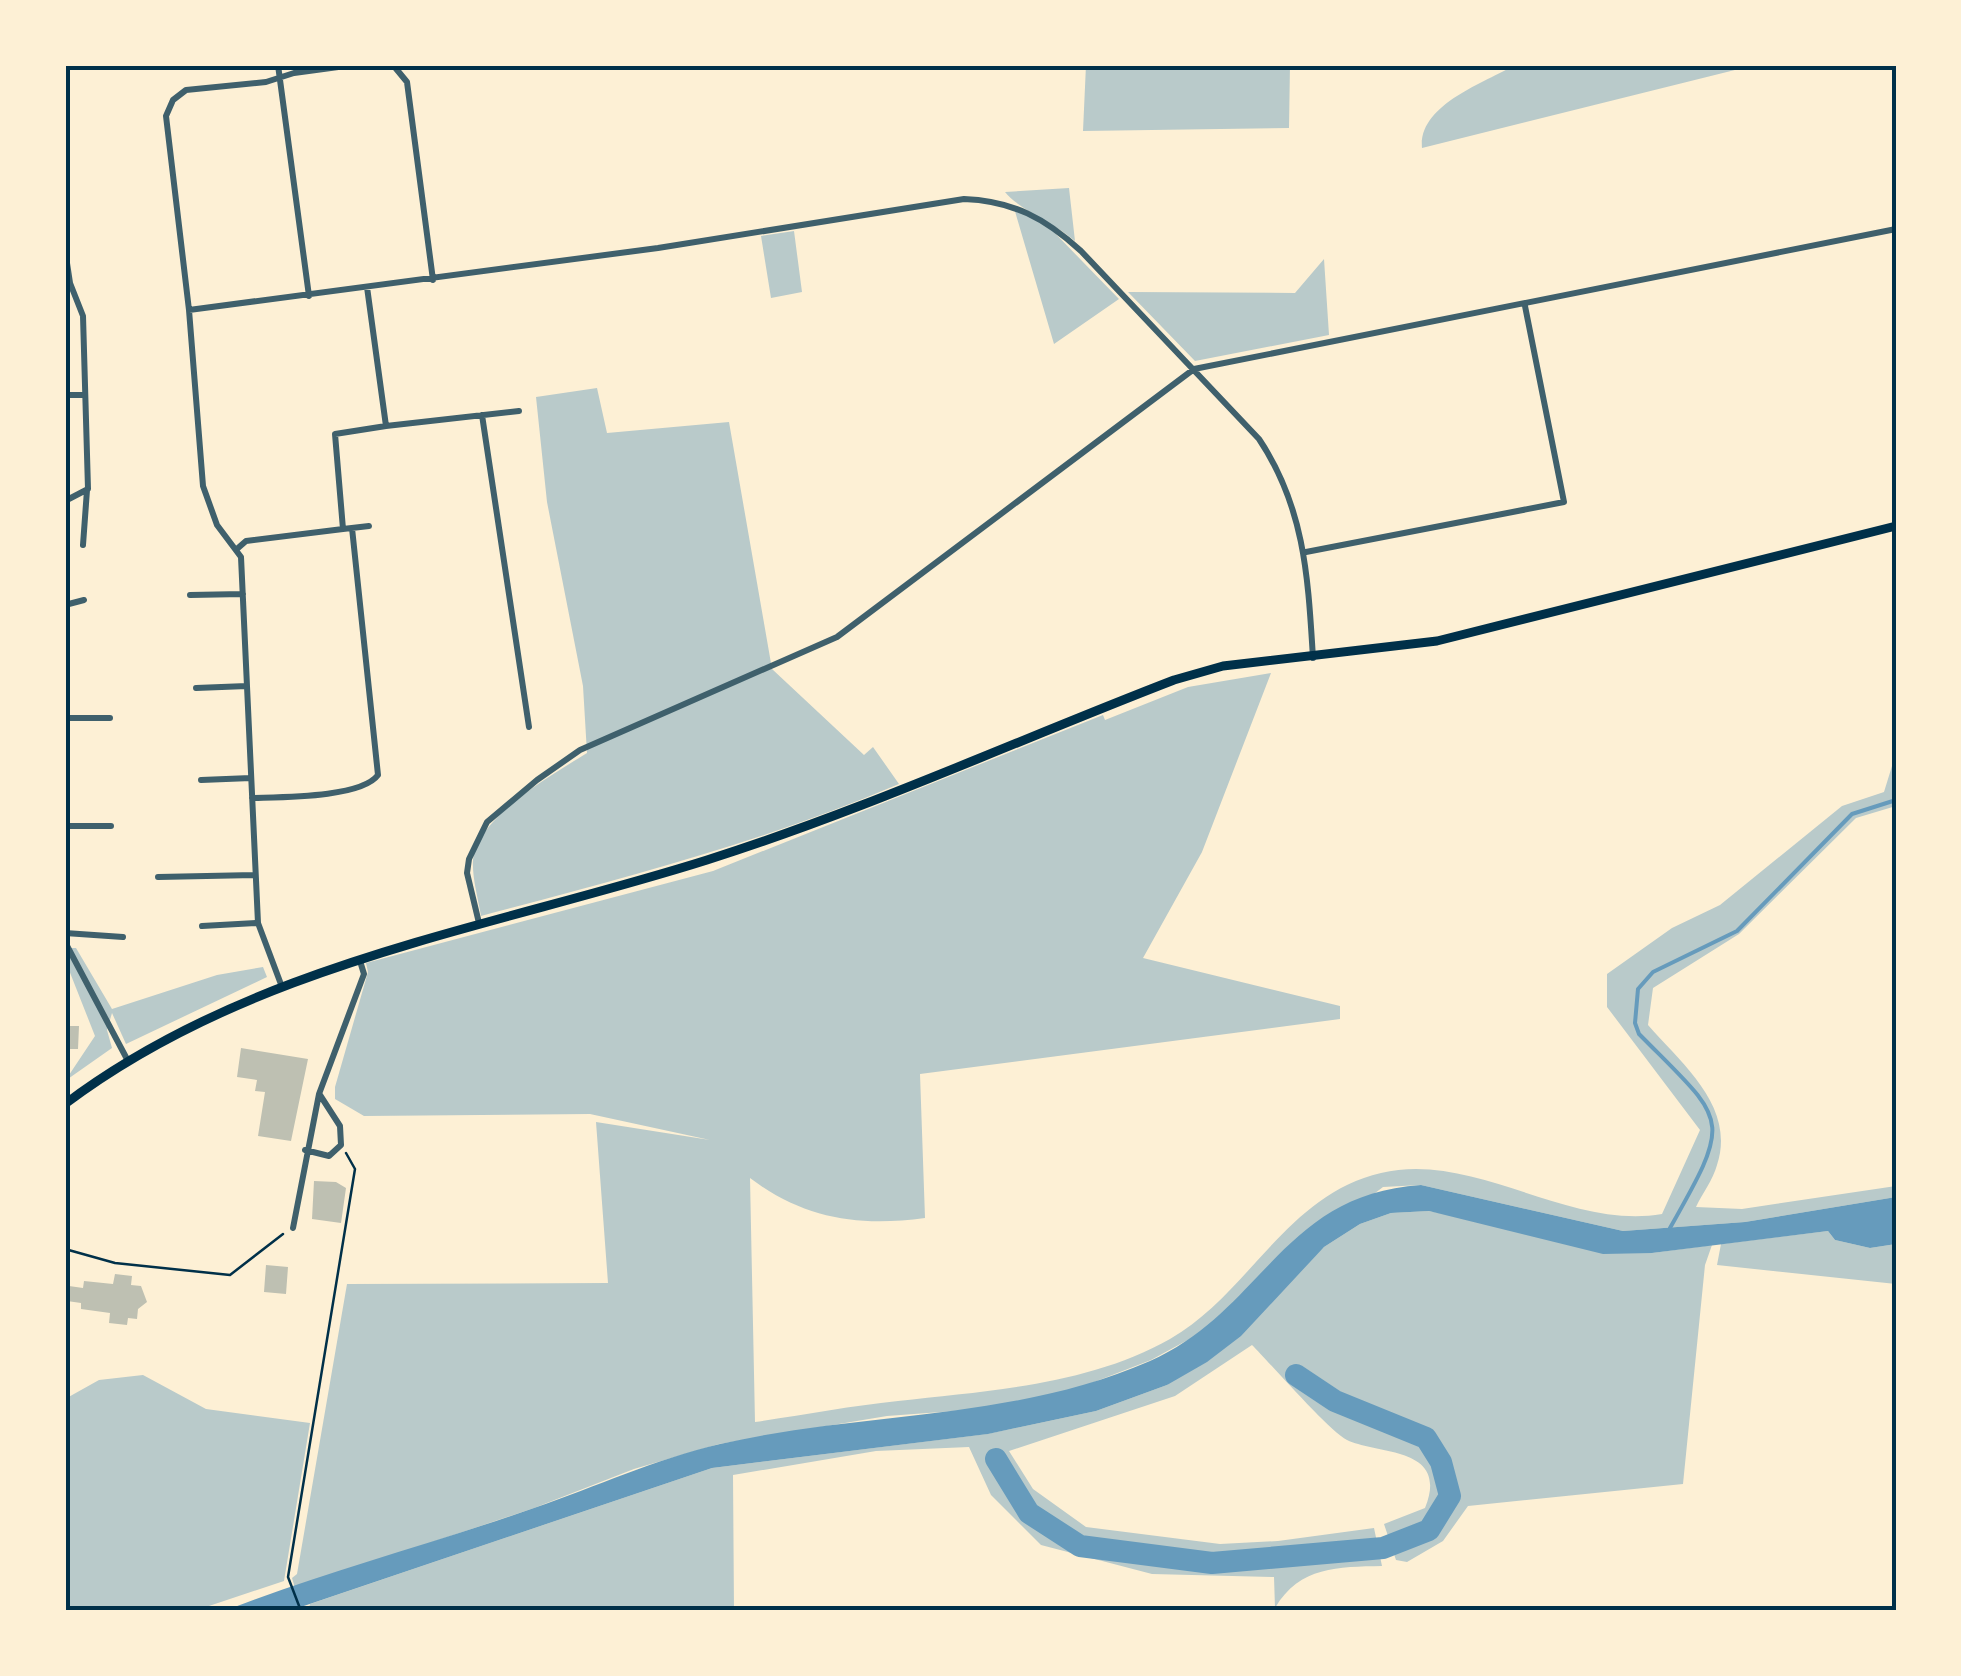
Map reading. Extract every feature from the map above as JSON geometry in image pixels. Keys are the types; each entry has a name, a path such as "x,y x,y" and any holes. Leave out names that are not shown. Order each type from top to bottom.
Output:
{"main road":[{"path":"65,1104 128,1060 282,987 479,923 705,861 830,818 1174,680 1223,666 1313,658 1456,637 1896,526"}],"street":[{"path":"278,65 309,296"},
{"path":"282,987 258,923 238,548 216,525 203,486 168,107 186,90 353,65"},
{"path":"393,65 407,82 433,280"},
{"path":"189,310 433,280 964,199 1011,204 1051,223 1194,368 1259,439 1278,467 1306,552 1313,658"},
{"path":"479,923 467,873 470,859 487,822 537,780 580,750 837,636 1194,368 1525,306 1896,230"},
{"path":"65,250 70,283 84,316 88,489 83,545"},
{"path":"367,288 386,426"},
{"path":"1306,552 1564,502 1525,306"},
{"path":"65,395 83,395"},
{"path":"343,529 335,434 519,411"},
{"path":"482,415 529,727"},
{"path":"65,501 88,489"},
{"path":"238,548 246,541 369,526"},
{"path":"252,798 326,793 372,782 378,775 352,528"},
{"path":"190,595 243,594"},
{"path":"65,606 84,600"},
{"path":"196,688 247,686"},
{"path":"65,718 110,718"},
{"path":"201,780 251,778"},
{"path":"65,816 65,890"},
{"path":"68,826 111,826"},
{"path":"158,877 255,875"},
{"path":"202,926 258,923"},
{"path":"65,933 123,937"},
{"path":"65,942 128,1060"},
{"path":"293,1228 305,1150 319,1094 364,974 359,959"},
{"path":"305,1150 329,1156 342,1144 340,1126 319,1094"}],"path":[{"path":"301,1611 288,1577 355,1169 342,1144"},
{"path":"65,1249 115,1263 230,1275 293,1228"}],"shaded area":[{"path":"1086,65 1290,65 1289,128 1083,131"},
{"path":"1515,65 1755,65 1422,148 1430,119 1441,108"},
{"path":"1069,188 1075,241 1005,192"},
{"path":"1014,208 1047,225 1119,299 1054,344"},
{"path":"794,231 802,292 771,298 761,236"},
{"path":"1324,259 1329,335 1195,361 1128,292 1295,293"},
{"path":"597,388 607,433 729,422 772,669 864,755 873,747 899,784 745,841 481,916 473,860 488,828 519,798 587,753 583,686 547,502 536,397"},
{"path":"1271,673 1202,852 1143,958 1340,1006 1340,1019 920,1074 925,1218 877,1221 833,1217 791,1203 750,1178 755,1422 1037,1384 1106,1367 1139,1354 1198,1320 1293,1223 1319,1202 1348,1185 1381,1173 1416,1169 1451,1172 1591,1211 1627,1216 1662,1214 1700,1130 1607,1007 1607,974 1672,928 1720,905 1842,806 1884,792 1896,753 1896,806 1856,818 1739,934 1653,988 1648,1025 1703,1088 1719,1124 1717,1165 1696,1207 1742,1209 1896,1186 1896,1197 1745,1222 1623,1231 1421,1185 1383,1187 1240,1296 1206,1330 1151,1360 1071,1391 995,1408 887,1416 719,1444 634,1469 534,1508 295,1588 292,1578 297,1574 347,1284 608,1283 596,1122 710,1140 590,1114 364,1116 335,1099 335,1087 368,972 366,963 713,871 1103,715 1105,720 1188,687"},
{"path":"65,948 76,948 112,1009 217,975 263,967 267,977 126,1044 112,1013 107,1030 112,1048 65,1081 95,1036 65,960"},
{"path":"1429,1211 1652,1253 1712,1245 1705,1265 1683,1484 1468,1506 1443,1541 1407,1562 1396,1560 1384,1524 1425,1508 1430,1488 1428,1473 1407,1456 1360,1445 1338,1434 1252,1345 1175,1396 1009,1451 1033,1489 1086,1527 1220,1544 1278,1541 1374,1528 1382,1566 1335,1569 1308,1577 1285,1594 1275,1608 1274,1577 1152,1574 1041,1545 991,1495 969,1447 876,1451 733,1475 734,1611 308,1611 310,1604 712,1468 987,1434 1096,1411 1167,1385 1324,1247 1360,1224 1391,1213"},
{"path":"1828,1231 1835,1240 1870,1248 1896,1244 1896,1284 1717,1265 1721,1244"},
{"path":"143,1375 206,1409 310,1423 284,1581 194,1611 65,1611 65,1399 99,1380"}],"water":[{"path":"1421,1185 1623,1231 1745,1222 1896,1197 1896,1244 1870,1248 1835,1240 1828,1231 1652,1253 1603,1254 1429,1211 1391,1213 1360,1224 1324,1247 1241,1336 1207,1362 1167,1385 1096,1411 988,1434 712,1468 289,1611 224,1611 696,1450 774,1433 992,1405 1098,1380 1150,1361 1188,1339 1220,1314 1304,1231 1336,1209 1374,1193"}],"building":[{"path":"65,1026 79,1026 78,1049 65,1049"},
{"path":"241,1048 308,1059 291,1141 258,1136 265,1092 255,1091 257,1080 237,1077"},
{"path":"314,1181 336,1182 346,1188 341,1223 312,1219"},
{"path":"266,1265 288,1267 286,1294 264,1292"},
{"path":"115,1274 132,1276 131,1285 141,1286 147,1302 138,1309 137,1319 128,1318 127,1325 109,1323 110,1313 81,1309 81,1303 67,1301 69,1286 83,1288 84,1281 113,1284"}],"waterway":[{"path":"1670,1228 1705,1163 1712,1140 1712,1122 1690,1086 1639,1034 1635,1023 1638,989 1653,972 1737,931 1852,814 1896,800"},
{"path":"996,1459 1029,1513 1080,1546 1212,1563 1383,1548 1429,1530 1450,1496 1441,1462 1426,1438 1335,1401 1296,1375"}]}
